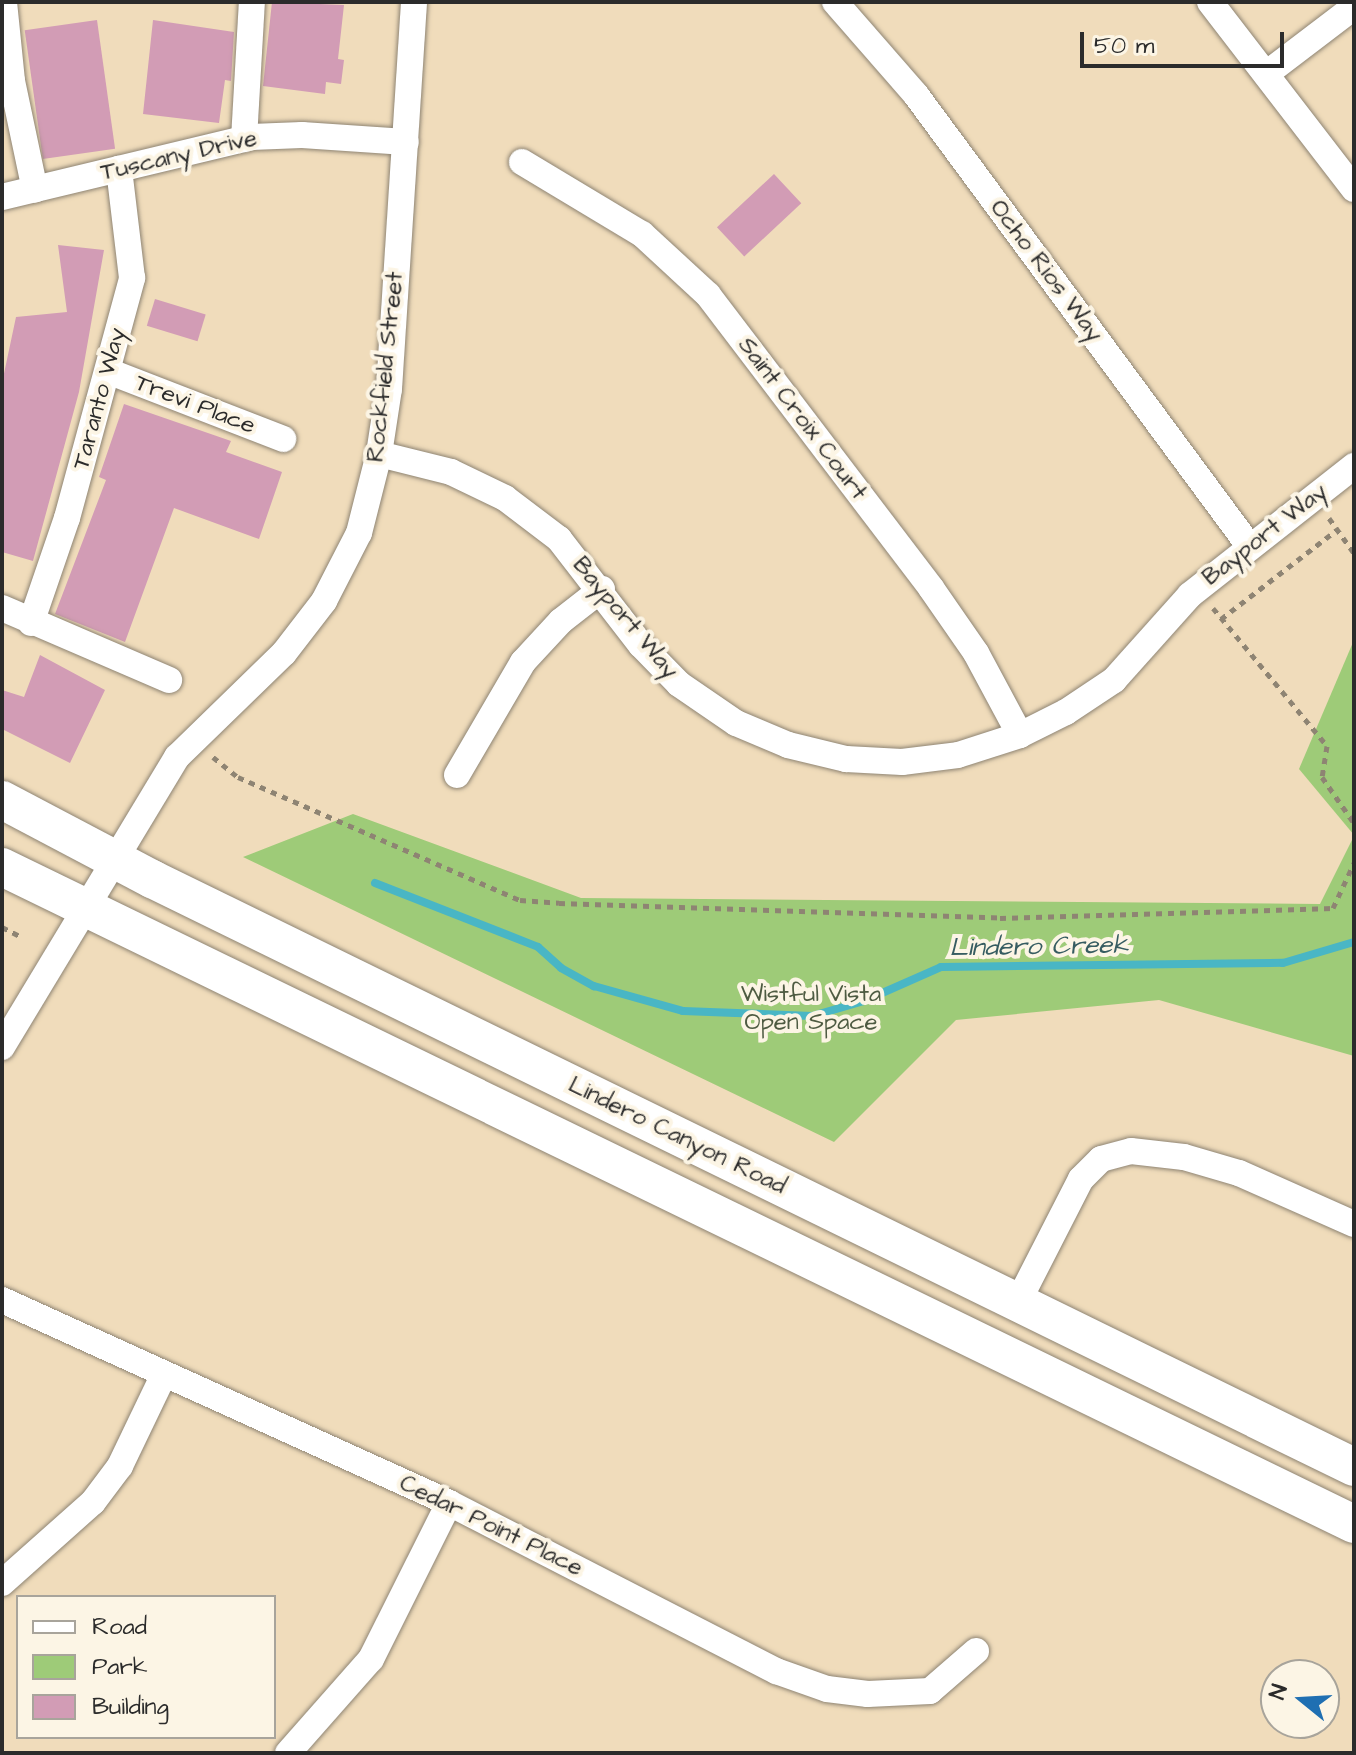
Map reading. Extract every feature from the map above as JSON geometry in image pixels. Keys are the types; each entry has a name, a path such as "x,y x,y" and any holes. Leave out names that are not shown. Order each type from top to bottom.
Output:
{"main road":[{"name":"Lindero Canyon Road","path":"2,800 116,859 1354,1467"},
{"path":"2,867 1354,1524"}],"street":[{"path":"4,2 12,81 35,190"},
{"path":"244,139 252,2"},
{"name":"Rockfield Street","path":"2,1047 192,739 284,653 324,601 359,533 379,454 406,142 414,2"},
{"name":"Ocho Rios Way","path":"835,2 916,95 1250,547"},
{"path":"1210,2 1354,189"},
{"path":"1266,74 1354,7"},
{"name":"Tuscany Drive","path":"2,197 244,139 302,135 406,142"},
{"name":"Saint Croix Court","path":"522,162 642,234 708,295 931,588 976,653 1020,735"},
{"name":"Taranto Way","path":"31,623 108,371 132,278 119,169"},
{"name":"Trevi Place","path":"108,371 283,439"},
{"name":"Bayport Way","path":"379,454 451,472 505,498 559,539 602,589 641,645 679,684 736,723 788,745 846,759 902,762 958,755 1020,735 1114,680 1198,588 1354,466"},
{"path":"457,775 523,662 561,621 602,589"},
{"path":"2,608 169,680"},
{"path":"1018,1302 1081,1179 1101,1159 1131,1151 1184,1157 1239,1173 1354,1224"},
{"name":"Cedar Point Place","path":"2,1300 449,1503 776,1671 827,1689 868,1694 930,1691 976,1651"},
{"path":"2,1583 93,1502 120,1466 164,1374"},
{"path":"288,1753 371,1659 449,1503"}],"path":[{"path":"1314,497 1354,553"},
{"path":"1221,619 1338,529"},
{"path":"1198,588 1327,746 1322,777 1354,823"},
{"path":"192,739 238,777 520,900 1000,918 1333,908 1354,863"},
{"path":"2,927 22,937"}],"green space":[{"path":"1354,640 1354,835 1299,769"},
{"name":"Wistful Vista Open Space","path":"353,814 581,898 1320,904 1354,836 1354,1056 1159,1000 956,1020 834,1142 243,857"}],"building":[{"path":"272,2 344,5 338,59 344,60 341,84 326,82 325,94 263,86"},
{"path":"97,20 115,149 43,159 25,30"},
{"path":"153,20 234,32 231,81 225,80 219,123 143,114"},
{"path":"774,174 801,203 744,256 717,227"},
{"path":"58,245 104,250 79,392 33,561 2,552 2,383 16,317 67,312"},
{"path":"155,299 206,314 197,341 147,326"},
{"path":"124,404 231,441 226,452 282,472 259,539 174,508 125,642 55,614 106,480 99,477"},
{"path":"40,655 105,690 70,763 2,729 2,690 24,697"}],"waterway":[{"name":"Lindero Creek","path":"375,883 538,947 561,968 594,986 683,1011 812,1016 864,1001 941,967 1283,963 1354,942"}]}
